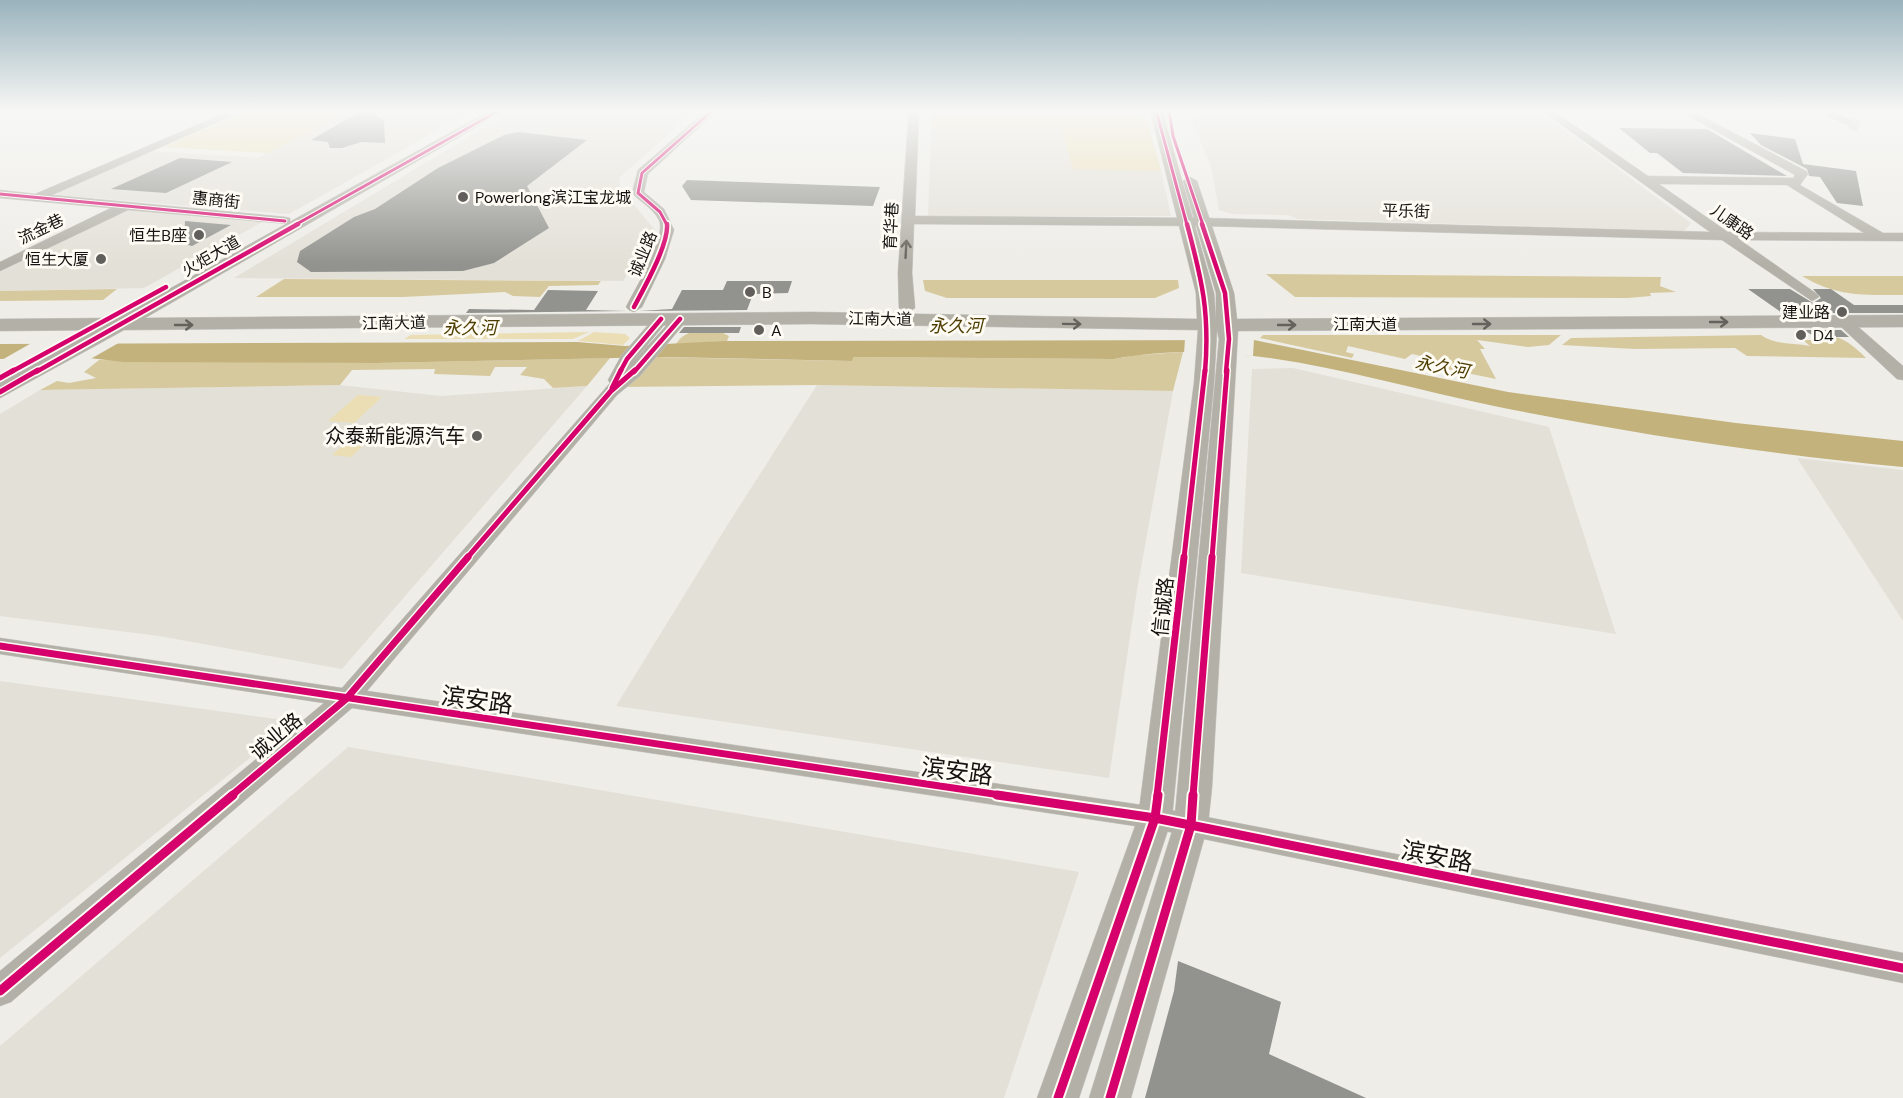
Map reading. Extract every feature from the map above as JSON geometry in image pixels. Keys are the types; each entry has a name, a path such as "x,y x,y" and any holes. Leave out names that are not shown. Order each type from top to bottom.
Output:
{"main road":[{"name":"火炬大道","path":"0,392 45,367 94,333 392,161"},
{"name":"火炬大道","path":"121,318 145,311 410,161"},
{"name":"信诚路","path":"1110,1098 1191,825 1215,384 1205,293 1169,161"},
{"name":"信诚路","path":"1058,1098 1155,818 1215,384 1228,324 1225,293 1204,222 1182,161"},
{"name":"江南大道","path":"1228,324 1903,306"},
{"name":"江南大道","path":"145,311 627,307 907,308 1207,324"},
{"name":"江南大道","path":"0,312 121,318 664,326 981,320 1068,324 1903,321"},
{"path":"0,325 94,333"},
{"name":"火炬大道","path":"0,378 69,340 94,333"}],"street":[{"path":"37,198 122,161"},
{"name":"诚业路","path":"627,307 658,259 658,251 668,231 665,217 638,193 642,173 655,161"},
{"name":"育华巷","path":"907,308 905,273 911,161"},
{"name":"儿康路","path":"1618,161 1812,297"},
{"path":"1778,161 1802,174 1793,186 1882,237"},
{"path":"1645,180 1796,182"},
{"name":"惠商街","path":"0,194 285,221"},
{"name":"流金巷","path":"0,267 128,205"},
{"name":"平乐街","path":"908,220 1204,222 1722,236 1903,237"},
{"path":"1843,321 1903,375"},
{"name":"诚业路","path":"0,991 346,699 664,326"},
{"name":"滨安路","path":"0,646 1155,818 1903,968"}],"shaded area":[{"path":"129,161 383,161 289,214 57,195 58,192"},
{"path":"428,161 638,161 619,178 620,188 655,230 623,281 234,278"},
{"path":"930,161 1159,161 1171,216 928,216"},
{"path":"1071,161 1158,161 1161,171 1073,169"},
{"path":"1209,161 1608,161 1691,223 1684,231 1297,219 1288,215 1232,214 1219,210"},
{"path":"134,209 264,221 144,288 0,291 0,270 119,212"},
{"path":"1266,274 1661,277 1660,286 1676,292 1650,293 1651,296 1628,298 1295,297"},
{"path":"1802,276 1903,276 1903,295 1863,295 1839,291"},
{"path":"284,279 601,281 598,285 549,286 540,297 513,296 505,292 403,297 256,297"},
{"path":"923,280 1178,280 1179,288 1155,298 947,298 925,291"},
{"path":"117,289 103,300 0,301 0,291"},
{"path":"719,331 729,336 727,341 676,344 690,333"},
{"path":"589,332 573,339 404,339 411,335"},
{"path":"594,332 625,334 630,338 623,345 578,341"},
{"path":"1813,333 1843,340 1866,358 1747,356 1735,348 1635,349 1562,345 1571,338 1761,335 1778,342 1810,346 1803,340 1821,340"},
{"path":"1263,335 1561,335 1549,345 1528,347 1477,340 1485,349 1480,349 1496,379 1437,367 1434,359 1412,354 1405,359 1348,346 1346,352 1354,354 1352,358 1260,338"},
{"path":"1254,340 1508,392 1736,423 1903,441 1903,467 1800,456 1647,434 1494,406 1305,364 1257,356 1209,352 1161,353 1114,359 853,357 852,361 665,357 377,363 124,362 80,357 0,359 0,344 577,342 625,346 724,341"},
{"path":"1183,352 1173,391 817,385 620,387 654,357 852,361 852,357 1114,359"},
{"path":"610,358 587,386 553,388 544,379 520,375 527,367 495,367 490,376 434,374 435,369 352,370 340,385 40,390 57,381 69,383 96,378 84,372 99,360 377,363"},
{"path":"1293,368 1549,427 1616,634 1241,573 1252,369"},
{"path":"340,385 441,396 587,386 342,669 159,636 0,616 0,414 40,390"},
{"path":"817,385 1173,391 1137,590 1109,778 616,706"},
{"path":"358,395 382,397 354,423 328,421"},
{"path":"358,431 377,433 351,457 332,455"},
{"path":"1797,458 1903,470 1903,621"},
{"path":"0,681 284,720 261,749 0,958"},
{"path":"348,747 1079,872 1004,1098 0,1098 0,1046"}],"pier":[{"path":"1185,339 1254,339 1253,356 1184,353"},
{"path":"35,341 122,341 87,361 0,361"}],"building":[{"path":"173,161 232,162 166,193 111,189"},
{"name":"Powerlong滨江宝龙城","path":"452,161 559,161 527,186 549,228 494,263 463,271 311,272 297,262 300,251 354,217 375,209"},
{"path":"1668,161 1762,161 1787,176 1683,173"},
{"path":"1792,161 1856,171 1863,206 1837,203 1820,177 1809,176 1807,169"},
{"path":"687,180 880,187 873,206 691,200 682,186"},
{"name":"恒生B座","path":"185,221 231,225 192,246 184,244"},
{"path":"727,281 792,281 788,293 753,294 747,310 639,311 672,309 682,290 723,290"},
{"path":"1748,289 1790,289 1813,303 1821,298 1813,289 1831,289 1854,305 1903,305 1903,313 1782,313"},
{"path":"548,290 598,291 586,310 627,311 466,313 469,309 534,310"},
{"path":"684,327 741,327 739,333 679,333"},
{"path":"1804,330 1841,330 1849,337 1815,337"},
{"path":"1178,961 1281,1002 1269,1054 1366,1098 1145,1098 1174,991"}],"cycle path":[{"path":"0,392 409,161"},
{"path":"634,307 658,259 659,250 668,230 667,223 660,212 638,193 642,173 655,161"},
{"path":"1058,1098 1155,818 1208,339 1205,293 1170,161"},
{"path":"1110,1098 1191,825 1229,339 1225,293 1181,161"},
{"path":"0,194 285,221"},
{"path":"0,378 166,287"},
{"path":"612,388 627,359 661,319"},
{"path":"0,991 346,699 611,391 634,372 680,319"},
{"path":"0,646 1155,818 1903,968"}],"place":[{"name":"Powerlong滨江宝龙城","path":"463,197"},
{"name":"恒生B座","path":"199,235"},
{"name":"恒生大厦","path":"101,259"},
{"name":"B","path":"750,292"},
{"name":"建业路","path":"1842,312"},
{"name":"A","path":"759,330"},
{"name":"D4","path":"1801,335"},
{"name":"众泰新能源汽车","path":"477,436"}],"water label":[{"name":"永久河","path":"956,326"},
{"name":"永久河","path":"470,328"},
{"name":"永久河","path":"1442,367"}]}
